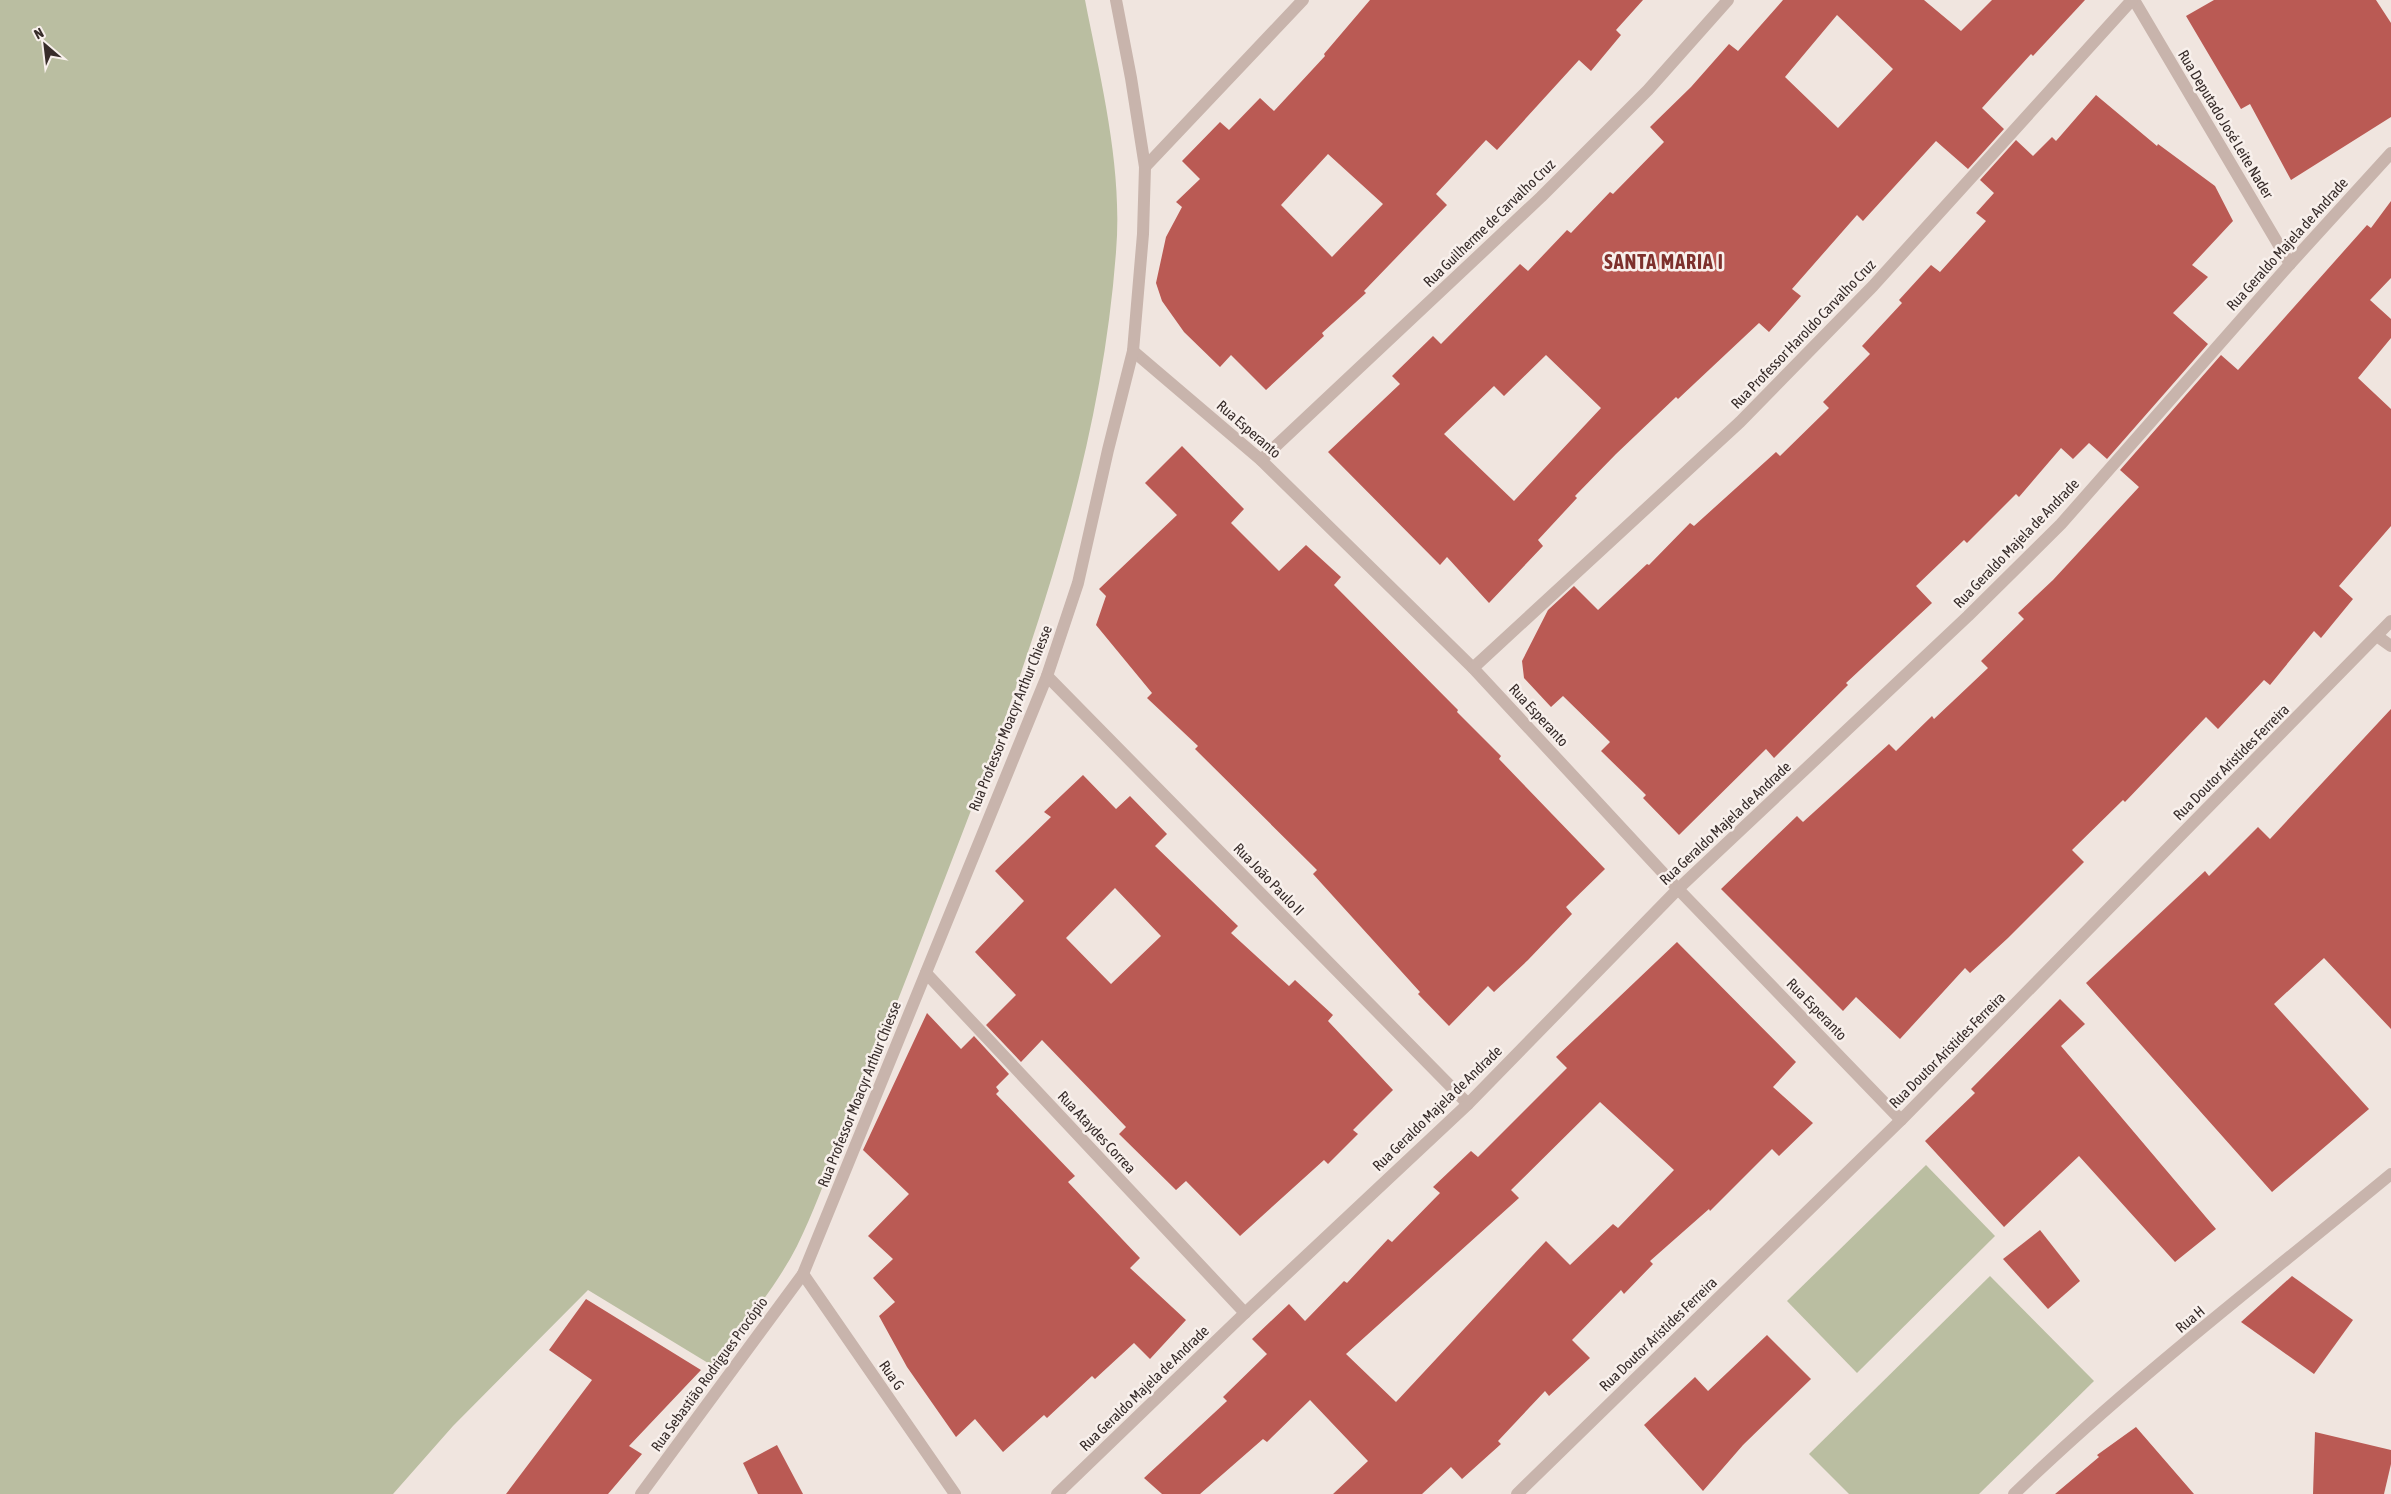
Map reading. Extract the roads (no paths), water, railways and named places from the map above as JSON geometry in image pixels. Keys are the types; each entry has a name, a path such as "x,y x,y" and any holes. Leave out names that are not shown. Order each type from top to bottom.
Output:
{"street":[{"name":"Rua Professor Moacyr Arthur Chiesse","path":"803,1274 1048,676 1078,583 1133,351 1143,234 1144,167 1132,78 1116,0"},
{"path":"1144,167 1303,0"},
{"name":"Rua Guilherme de Carvalho Cruz","path":"1261,460 1548,190 1648,90 1728,0"},
{"name":"Rua Deputado José Leite Nader","path":"2133,0 2290,264"},
{"name":"Rua Professor Haroldo Carvalho Cruz","path":"1473,668 1740,422 1873,286 2133,0"},
{"name":"Rua Geraldo Majela de Andrade","path":"1057,1494 1244,1313 1468,1104 1678,889 1968,616 2061,524 2290,264 2391,153"},
{"name":"Rua Esperanto","path":"1133,351 1261,460 1473,668 1678,889 1901,1120"},
{"name":"Rua Doutor Aristides Ferreira","path":"1517,1494 1901,1120 2391,621"},
{"path":"2377,636 2391,646"},
{"name":"Rua João Paulo II","path":"1048,676 1468,1104"},
{"name":"Rua Ataydes Correa","path":"926,973 1244,1313"},
{"name":"Rua H","path":"2014,1494 2048,1461 2166,1360 2391,1174"},
{"name":"Rua Sebastião Rodrigues Procópio","path":"641,1494 803,1274"},
{"name":"Rua G","path":"803,1274 955,1494"}],"district":[{"name":"SANTA MARIA I","path":"1664,261"}]}
